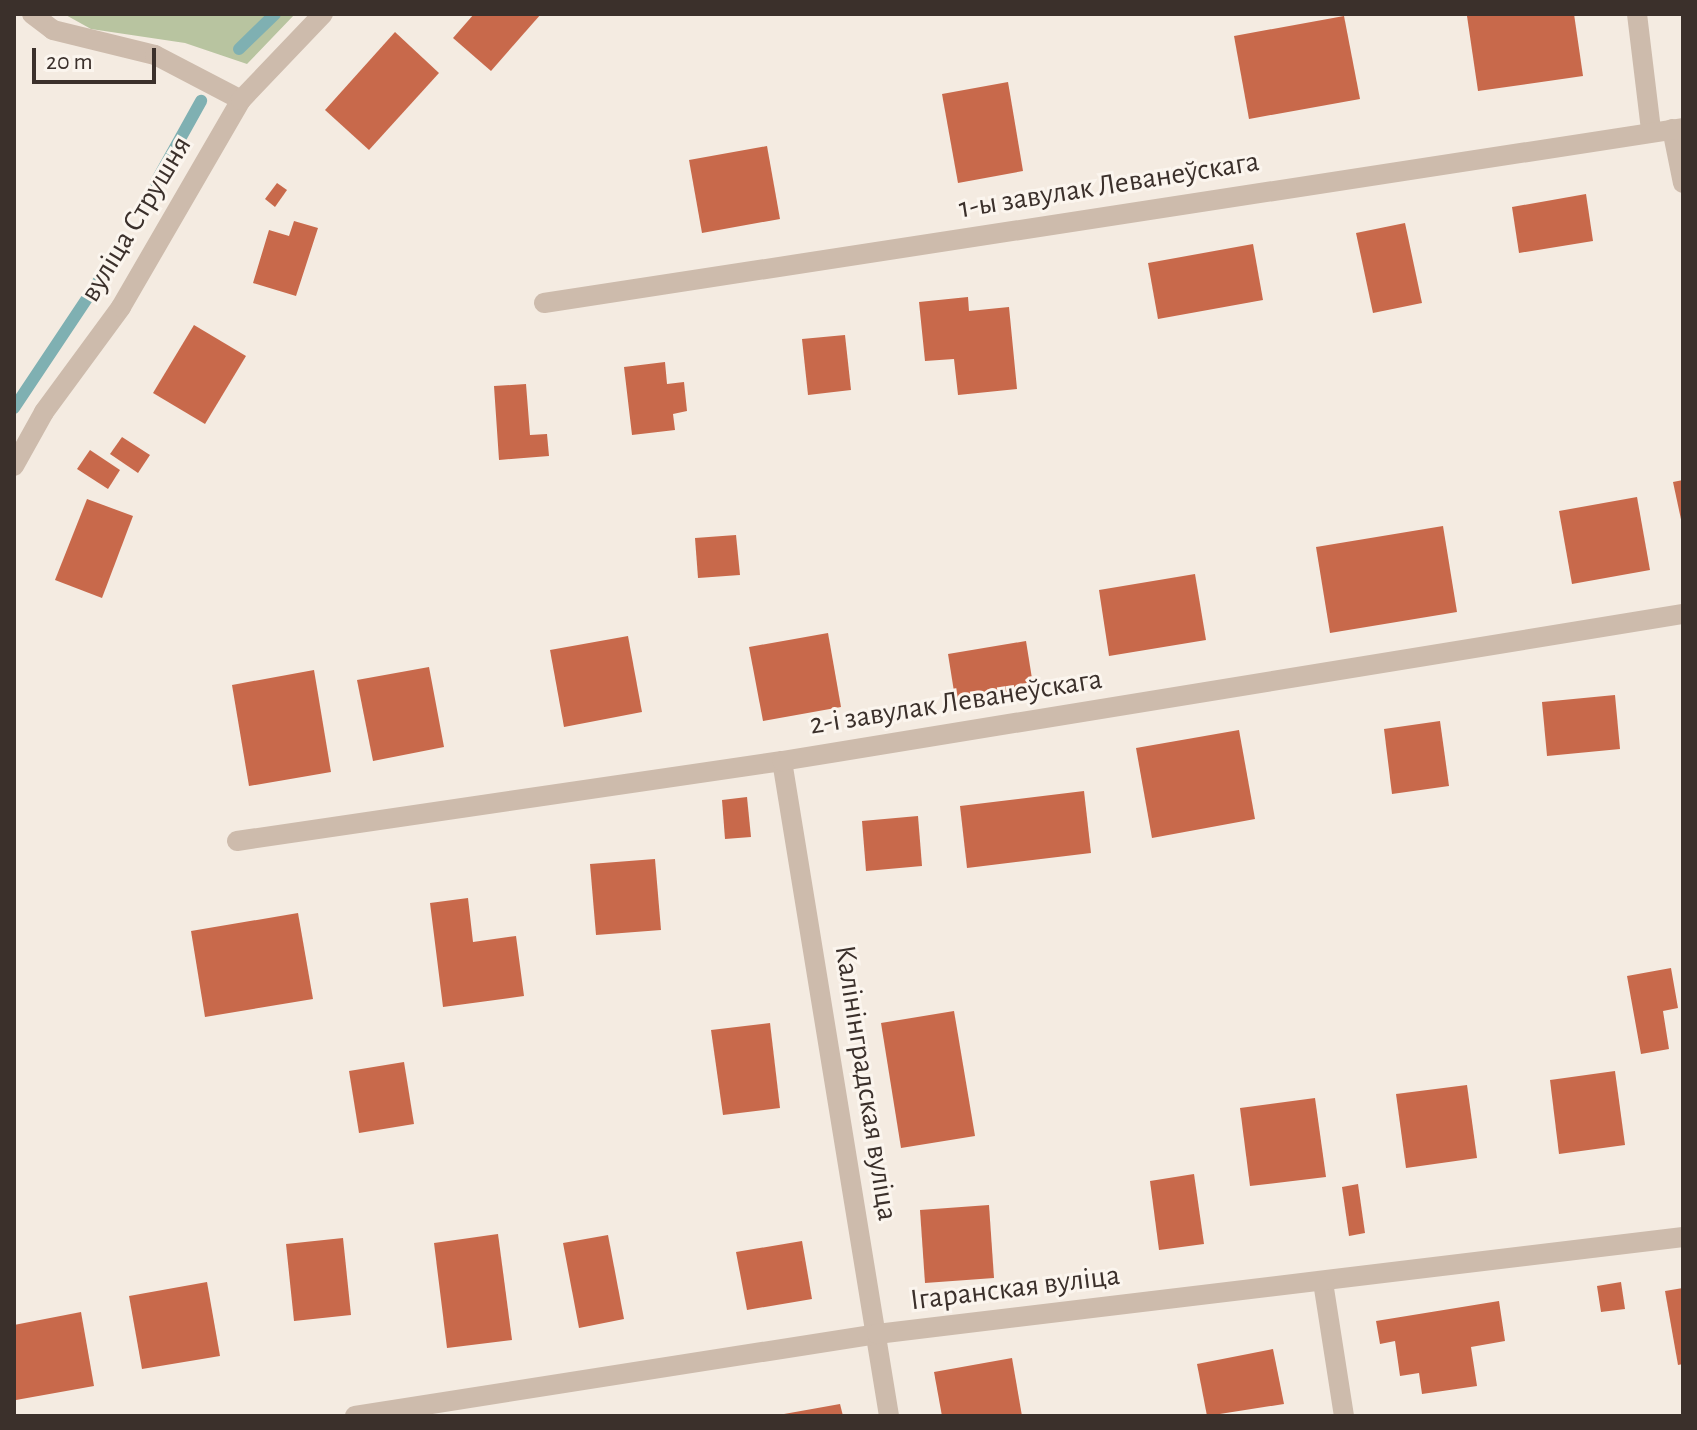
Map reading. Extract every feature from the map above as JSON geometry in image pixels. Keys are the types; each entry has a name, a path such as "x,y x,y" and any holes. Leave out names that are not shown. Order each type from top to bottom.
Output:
{"street":[{"path":"32,14 53,30 155,55 241,100"},
{"name":"вуліца Струшня","path":"14,466 44,412 121,307 241,100 323,14"},
{"path":"1637,14 1683,183"},
{"name":"1-ы завулак Леванеўскага","path":"544,303 1669,129"},
{"name":"2-і завулак Леванеўскага","path":"237,841 782,761 1683,614"},
{"name":"Калінінградская вуліца","path":"782,761 889,1416"},
{"name":"Ігаранская вуліца","path":"355,1416 877,1334 1683,1237"},
{"path":"1323,1282 1344,1416"}],"green space":[{"path":"64,14 295,14 247,64 185,43 91,29"}],"building":[{"path":"474,14 541,14 491,71 453,38"},
{"path":"1574,14 1583,76 1478,91 1467,16"},
{"path":"1344,16 1360,99 1249,119 1234,36"},
{"path":"395,32 439,73 369,150 325,110"},
{"path":"1008,82 1023,171 958,183 942,94"},
{"path":"767,146 780,219 702,233 689,160"},
{"path":"277,183 287,190 275,207 265,199"},
{"path":"1586,194 1593,241 1519,253 1512,207"},
{"path":"294,221 318,228 296,296 253,283 269,230 289,236"},
{"path":"1405,223 1422,303 1373,313 1356,233"},
{"path":"1253,244 1263,300 1158,319 1148,263"},
{"path":"968,297 969,311 1009,307 1017,389 958,395 954,359 925,361 919,302"},
{"path":"194,325 246,356 205,424 153,393"},
{"path":"845,335 851,390 808,395 802,339"},
{"path":"665,362 667,384 684,382 687,411 673,414 675,430 632,435 624,367"},
{"path":"526,384 530,435 547,434 549,456 499,460 494,386"},
{"path":"122,437 150,455 138,473 110,454"},
{"path":"90,450 120,470 108,489 77,469"},
{"path":"1683,480 1683,524 1682,524 1673,482"},
{"path":"1637,497 1650,570 1572,584 1559,511"},
{"path":"87,499 133,516 102,598 55,580"},
{"path":"1443,526 1457,612 1330,633 1316,547"},
{"path":"736,535 740,575 698,578 695,538"},
{"path":"1195,574 1206,640 1109,656 1099,590"},
{"path":"828,633 841,707 763,721 749,647"},
{"path":"628,636 642,712 564,727 550,650"},
{"path":"1026,641 1034,691 956,704 948,654"},
{"path":"429,667 444,747 373,761 357,680"},
{"path":"314,670 331,772 249,786 232,685"},
{"path":"1615,695 1620,749 1547,756 1542,702"},
{"path":"1440,721 1449,786 1392,794 1384,729"},
{"path":"1239,730 1255,819 1152,838 1136,748"},
{"path":"1084,791 1091,853 967,868 960,806"},
{"path":"747,797 751,837 725,839 722,800"},
{"path":"918,816 922,866 866,871 862,821"},
{"path":"655,859 661,930 596,935 590,864"},
{"path":"468,898 473,942 516,936 524,996 443,1007 430,903"},
{"path":"298,913 313,999 205,1017 191,931"},
{"path":"1671,968 1678,1008 1663,1011 1669,1049 1641,1054 1627,976"},
{"path":"954,1011 975,1136 901,1148 881,1023"},
{"path":"770,1023 780,1108 723,1115 711,1030"},
{"path":"404,1062 414,1124 359,1133 349,1071"},
{"path":"1615,1071 1625,1145 1559,1154 1550,1080"},
{"path":"1467,1085 1477,1158 1406,1168 1396,1094"},
{"path":"1315,1098 1326,1177 1250,1186 1240,1108"},
{"path":"1194,1174 1204,1244 1159,1250 1150,1181"},
{"path":"1358,1184 1365,1233 1349,1236 1342,1187"},
{"path":"989,1205 994,1278 925,1283 920,1210"},
{"path":"498,1234 512,1340 447,1348 434,1243"},
{"path":"608,1235 624,1319 579,1328 563,1243"},
{"path":"343,1238 351,1315 294,1321 286,1244"},
{"path":"802,1241 812,1299 747,1310 736,1252"},
{"path":"207,1282 220,1356 142,1369 129,1296"},
{"path":"1621,1282 1625,1309 1601,1312 1597,1286"},
{"path":"1683,1288 1683,1364 1678,1365 1665,1291"},
{"path":"1499,1301 1505,1341 1471,1347 1477,1386 1422,1394 1419,1373 1400,1376 1395,1341 1380,1344 1376,1321"},
{"path":"81,1312 94,1386 16,1400 14,1325"},
{"path":"1273,1349 1284,1404 1207,1416 1197,1364"},
{"path":"1012,1358 1022,1416 942,1416 934,1372"},
{"path":"840,1404 843,1416 784,1416 784,1414"}],"waterway":[{"path":"239,49 275,14"},
{"path":"156,182 201,101"},
{"path":"14,408 120,249"}]}
